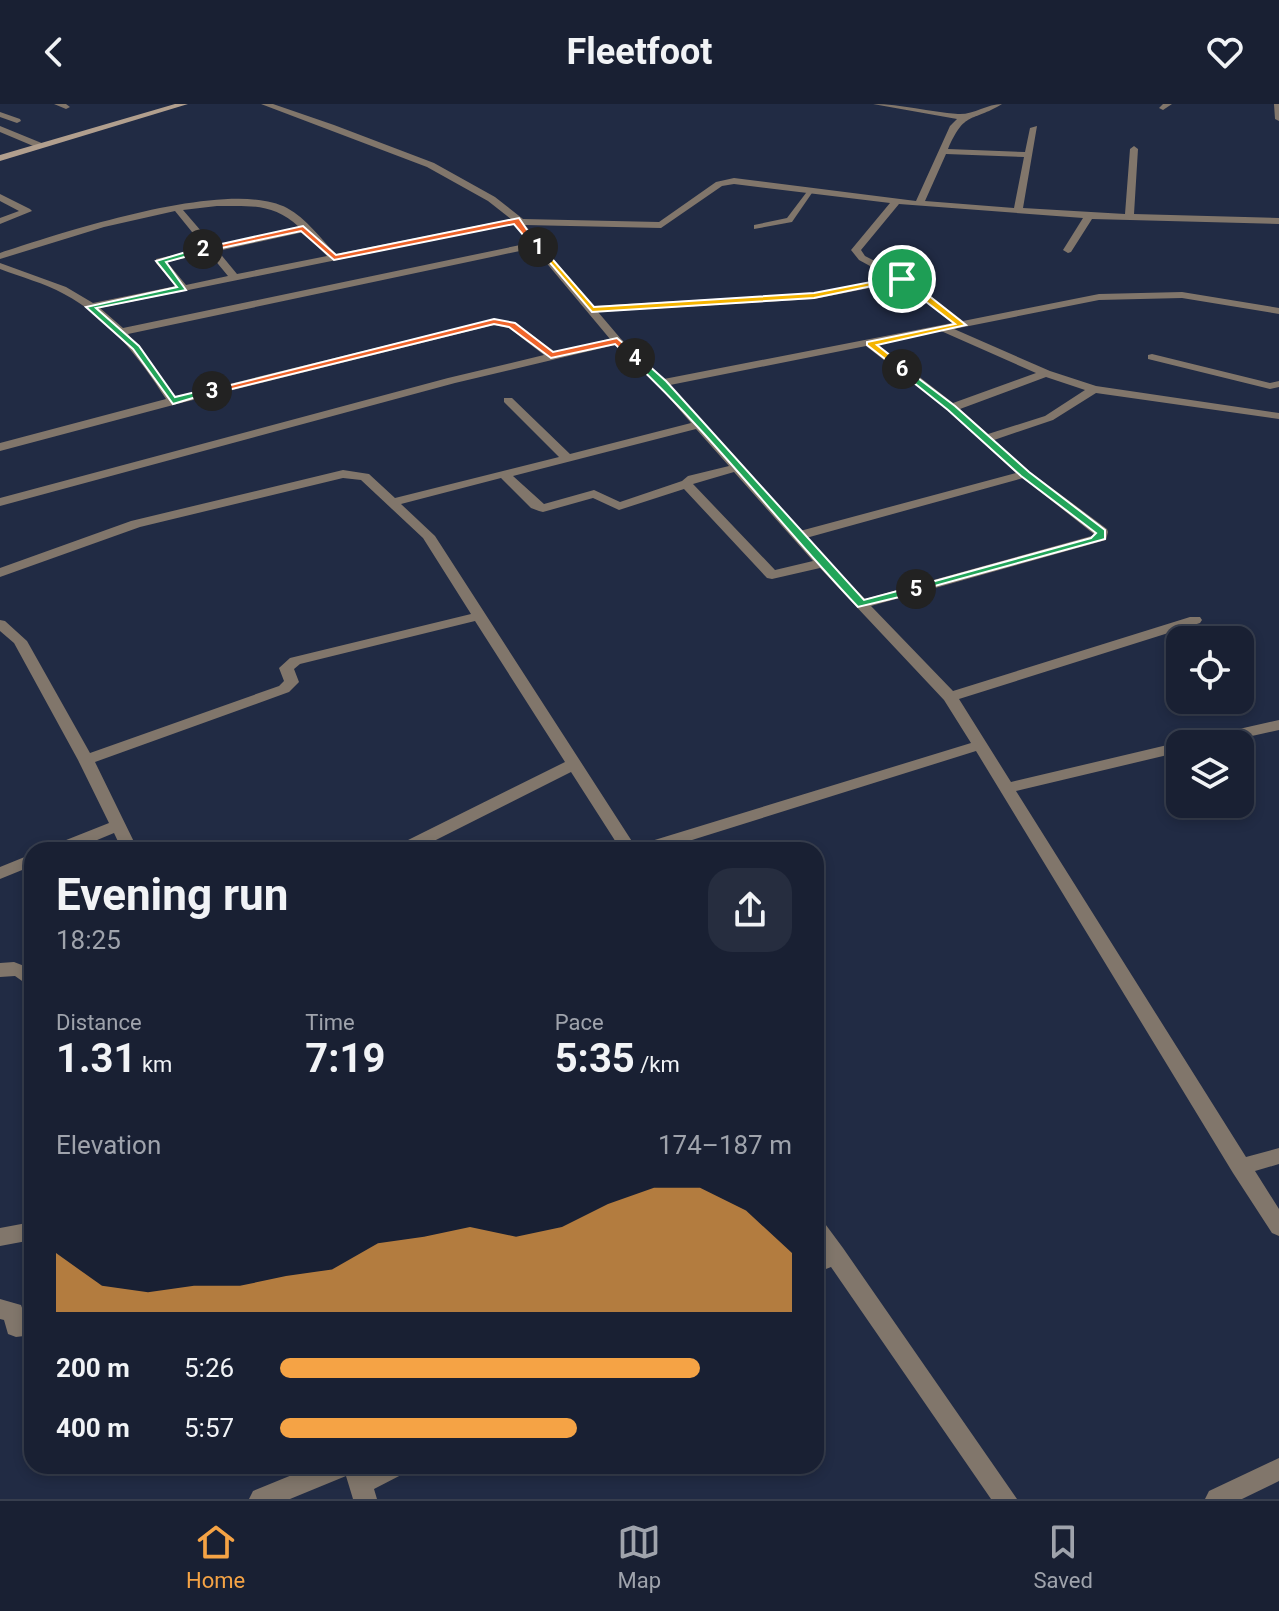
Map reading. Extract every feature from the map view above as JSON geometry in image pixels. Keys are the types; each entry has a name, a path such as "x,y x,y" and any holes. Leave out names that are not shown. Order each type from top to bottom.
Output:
{"street":[{"path":"0,158 184,104"},
{"path":"265,104 410,158 481,192 518,221 617,341 662,383 797,536 950,697 1279,1227"},
{"path":"877,104 963,117"},
{"path":"919,204 954,126 963,117 998,104"},
{"path":"1278,104 1279,119"},
{"path":"0,114 17,121"},
{"path":"1018,210 1034,128"},
{"path":"0,129 41,146"},
{"path":"1129,217 1134,149"},
{"path":"945,151 1028,155"},
{"path":"90,307 518,221 661,225 727,181 919,204 1089,216 1279,221"},
{"path":"0,197 27,211 0,221"},
{"path":"0,256 55,238 211,202 285,210 334,258"},
{"path":"896,202 856,250 862,258 902,279 962,325"},
{"path":"177,208 235,278"},
{"path":"1068,250 1089,216"},
{"path":"183,288 160,261 303,229"},
{"path":"121,332 536,245"},
{"path":"0,266 71,294 90,307 121,332 150,365 173,401"},
{"path":"592,309 814,296 902,279"},
{"path":"662,383 1117,295 1182,295 1279,311"},
{"path":"0,447 494,322 512,325 551,355"},
{"path":"945,329 1046,373 1094,389 1279,416"},
{"path":"0,502 551,355 617,341"},
{"path":"862,604 1101,537 1098,527 1025,474 952,408 870,344"},
{"path":"1152,357 1255,383 1279,384"},
{"path":"952,408 1046,373"},
{"path":"985,439 1049,418 1094,389"},
{"path":"508,400 567,458"},
{"path":"393,502 698,425"},
{"path":"504,474 535,505 543,508 594,494 619,506 686,484 692,479 736,468"},
{"path":"0,573 136,524 343,474 365,477 428,536 624,842"},
{"path":"797,536 1025,474"},
{"path":"686,484 772,575 822,563"},
{"path":"86,760 284,689 292,682 286,668 295,661 478,616"},
{"path":"950,697 1195,620"},
{"path":"0,624 20,641 86,760 125,842"},
{"path":"1254,731 1279,725"},
{"path":"667,842 980,745"},
{"path":"1007,788 1166,750"},
{"path":"418,842 574,764"},
{"path":"77,842 116,826"},
{"path":"0,873 24,863"},
{"path":"0,970 10,968 24,971"},
{"path":"1240,1167 1279,1156"},
{"path":"0,1237 24,1232"},
{"path":"826,1259 1005,1499"},
{"path":"0,1309 13,1312 16,1327 24,1326"},
{"path":"1217,1499 1279,1469"},
{"path":"261,1499 322,1474"},
{"path":"360,1483 379,1474"}],"lane":[{"path":"757,227 789,220 811,190"}],"route":[{"path":"519,220 517,222 531,240 592,309 814,296 902,279 962,325 870,344 952,408 1025,474 1098,527 1101,537 862,604 797,536 662,383 617,341 551,355 512,325 484,323 173,401 136,348 90,307 183,288 160,261 209,248 303,229 334,258 519,220"}]}
